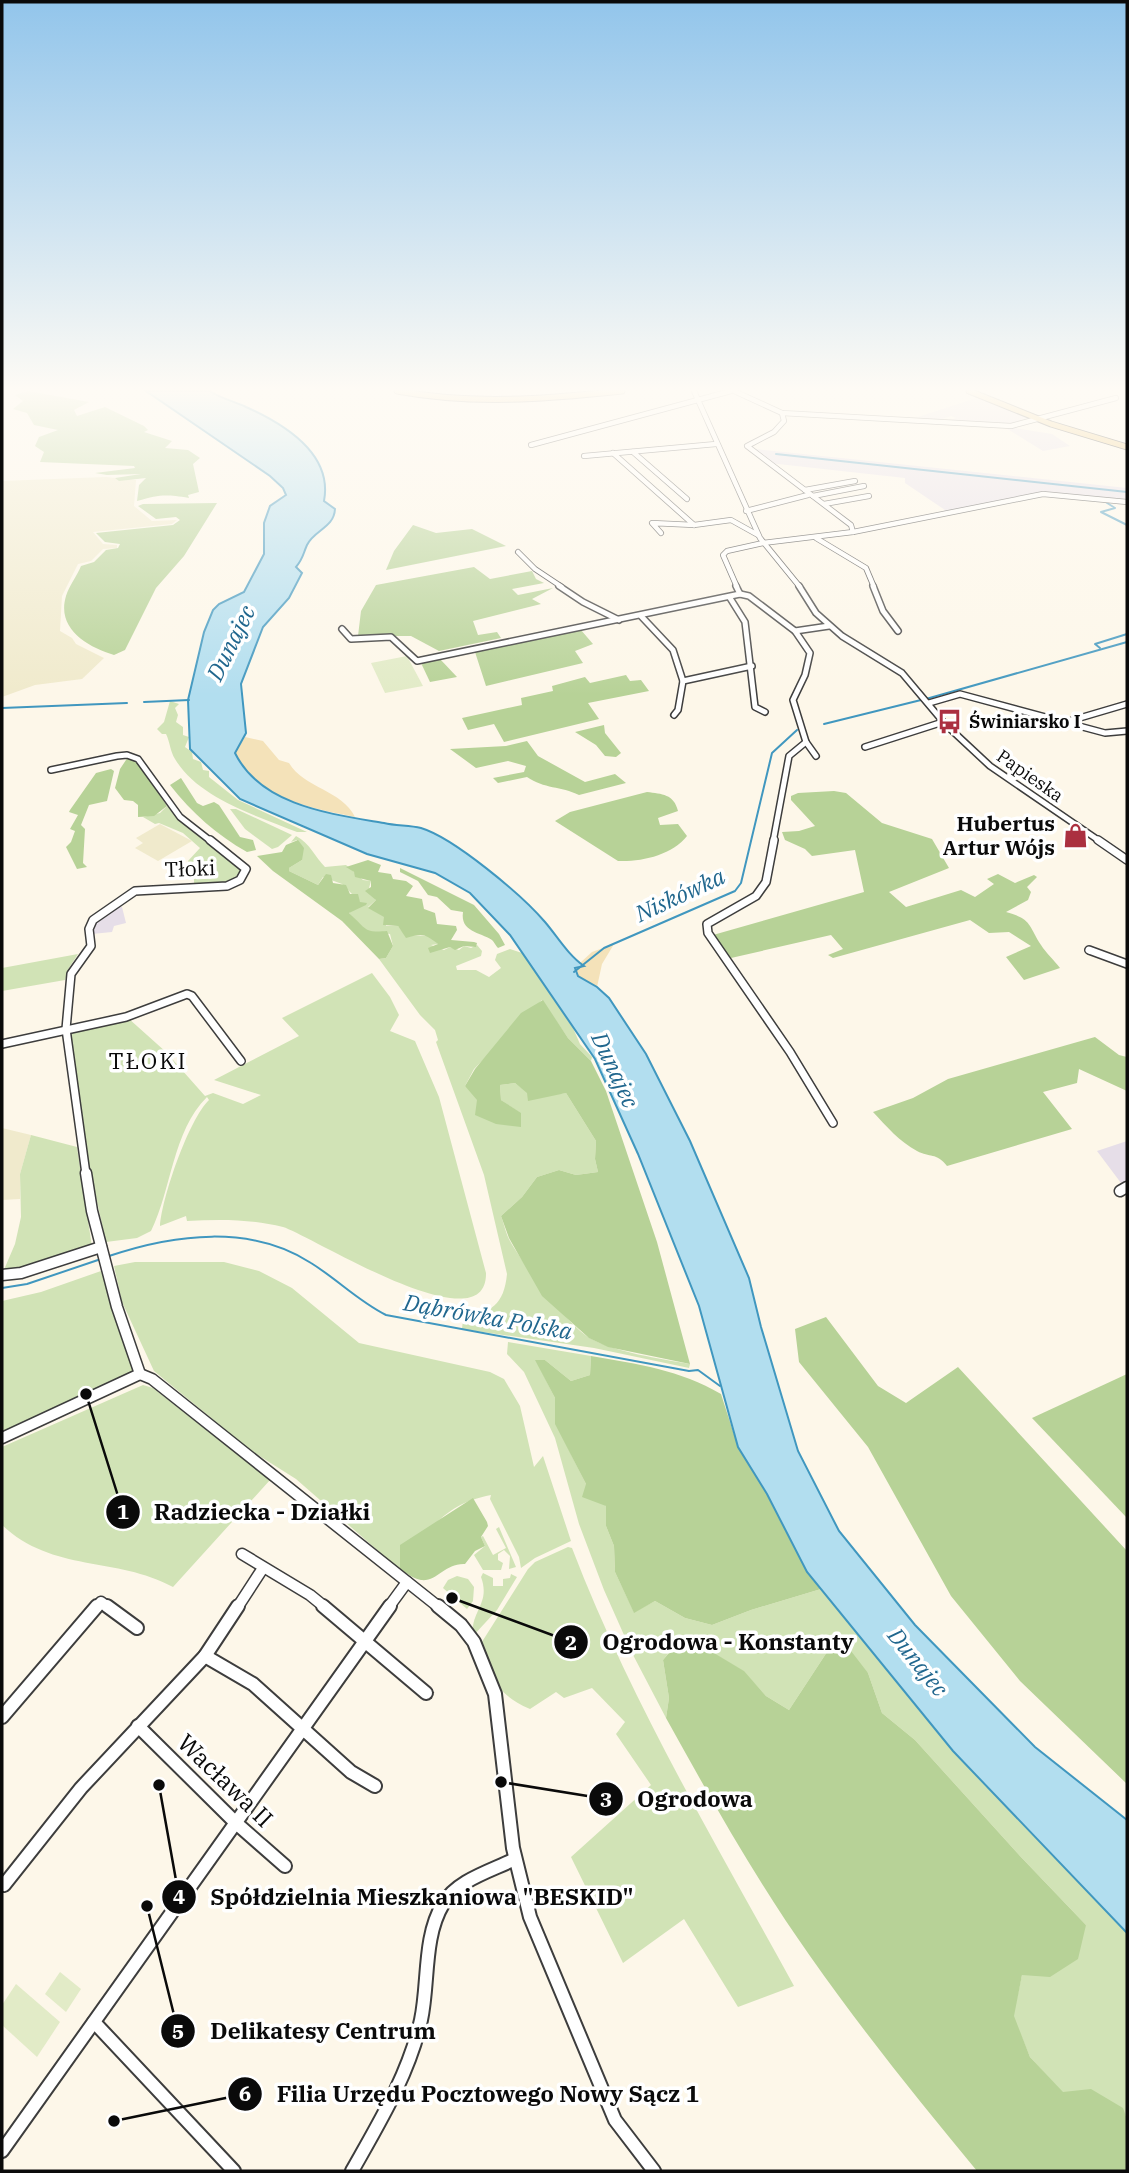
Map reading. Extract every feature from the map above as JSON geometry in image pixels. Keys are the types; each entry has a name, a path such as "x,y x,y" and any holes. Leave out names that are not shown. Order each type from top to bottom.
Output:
{"street":[{"path":"657,492 694,525"},
{"path":"679,492 687,499"},
{"name":"Papieska","path":"738,492 763,543 829,626 897,669 943,722 990,766 1127,860"},
{"path":"746,511 815,492"},
{"path":"809,494 820,492"},
{"path":"809,494 852,525 853,531"},
{"path":"740,594 723,555 727,551 763,543 853,531 1043,494 1127,502"},
{"path":"824,504 869,496"},
{"path":"660,533 652,523 694,525 731,520 758,535"},
{"path":"816,537 866,568 883,611 898,631"},
{"path":"518,552 535,569 583,602 620,620"},
{"path":"342,629 351,639 391,637 417,661 740,594 749,596 795,631 810,653 805,675 793,700 806,742 816,756"},
{"path":"730,597 745,622 755,707 765,712"},
{"path":"641,616 673,647 681,668 683,681 678,710 674,715"},
{"path":"795,631 829,626"},
{"path":"683,681 751,666"},
{"path":"927,701 960,694 1105,733 1127,732"},
{"path":"1065,723 1127,705"},
{"path":"866,747 943,722"},
{"path":"806,742 789,756 766,882 756,896 707,925 708,933 790,1052 833,1123"},
{"name":"Tłoki","path":"51,770 117,756 127,755 138,759 180,817 246,869 240,880 227,886 147,888 135,891 98,915 89,929 91,946 71,974 66,1029 84,1170 101,1249 117,1307 138,1361 139,1374"},
{"path":"1089,950 1127,964"},
{"path":"2,1044 135,1014 187,993 241,1061"},
{"path":"2,1275 21,1273 101,1249"},
{"path":"2,1438 139,1374 152,1379 461,1625 474,1643 495,1694 515,1859 530,1917 615,2120 654,2171"},
{"path":"242,1554 310,1595 426,1693"},
{"path":"2,1884 4,1885 81,1788 205,1656 263,1567"},
{"path":"2,2151 407,1582"},
{"path":"2,1717 101,1602 137,1628"},
{"path":"205,1656 253,1684 351,1772 375,1786"},
{"name":"Wacława II","path":"138,1726 236,1823 285,1866"},
{"path":"352,2171 402,2075 421,2022 436,1918 444,1901 469,1881 515,1859"},
{"path":"94,2022 234,2171"}],"shaded area":[{"path":"2,492 135,492 134,506 152,521 177,520 172,524 93,532 103,544 117,545 117,548 103,549 91,561 78,564 62,596 60,631 72,638 76,644 104,658 82,679 35,685 2,697"},
{"path":"919,492 1127,492 1127,501 1046,493 943,512 945,510"},
{"path":"160,824 192,841 158,861 135,848 143,843 136,838"},
{"path":"117,905 122,907 126,923 114,926 112,932 92,934 97,918"},
{"path":"2,1128 31,1135 20,1174 20,1199 2,1200"},
{"path":"1127,1141 1127,1181 1121,1183 1097,1151"}],"green space":[{"path":"138,492 198,492 188,495 189,498 162,496 137,501"},
{"path":"217,503 184,556 156,588 125,650 114,655 94,647 76,635 66,618 64,608 69,588 81,566 94,562 106,550 118,548 120,544 105,542 96,533 173,525 180,520 176,517 156,519 138,506 143,504"},
{"path":"413,525 436,533 472,529 506,546 386,570 394,551"},
{"path":"474,567 490,579 532,571 536,579 544,583 512,589 518,595 553,588 532,599 541,604 473,621 478,635 497,632 501,638 439,651 411,636 358,636 361,611 376,585"},
{"path":"581,630 593,644 575,651 583,663 486,686 475,652"},
{"path":"407,656 423,686 385,693 371,663"},
{"path":"440,659 457,677 430,682 421,663"},
{"path":"626,675 630,681 641,680 649,691 588,703 599,719 504,742 494,724 468,730 462,718 522,705 521,698 553,691 552,686 585,677 590,683"},
{"path":"170,701 179,704 175,708 178,715 176,722 183,727 183,735 189,737 185,747 192,752 193,759 201,762 203,770 209,771 209,777 238,800 307,832 297,832 230,804 198,785 185,773 173,756 166,734 157,729 164,722"},
{"path":"604,725 605,733 621,753 616,757 605,756 596,745 575,732"},
{"path":"527,741 538,756 585,782 615,774 626,783 579,795 540,784 527,777 498,783 493,778 524,772 526,766 508,761 476,768 450,749 506,746"},
{"path":"128,757 138,763 167,806 154,816 138,817 138,805 124,800 115,788 120,769"},
{"path":"111,769 114,771 107,801 89,805 81,825 85,829 83,863 87,867 77,869 66,847 71,842 75,831 70,829 78,815 69,812 96,773"},
{"path":"181,778 197,803 203,806 214,802 219,805 240,837 253,840 256,850 247,852 215,831 196,814 170,785"},
{"path":"647,792 667,796 674,801 678,811 658,818 660,825 678,824 687,836 681,843 656,856 618,861 555,821 570,812"},
{"path":"798,793 846,793 882,823 932,839 949,868 889,892 906,907 961,890 975,897 994,884 987,879 998,874 1015,883 1034,875 1037,877 1027,887 1031,892 1028,900 1006,912 1025,920 1060,968 1024,980 1006,957 1031,946 1009,932 989,933 970,920 833,958 828,955 843,949 831,935 731,958 713,935 864,892 855,850 812,856 805,849 785,840 782,832 815,826 791,800 791,796"},
{"path":"167,806 243,870 240,875 222,884 194,883 194,873 188,861 200,848 183,833 143,817 160,813"},
{"path":"230,809 236,809 292,835 272,849 245,829"},
{"path":"296,836 309,846 325,867 346,865 363,880 371,881 369,888 376,900 368,907 385,917 386,926 398,926 405,935 431,936 438,944 431,945 444,950 450,947 459,950 464,946 471,948 477,945 482,951 481,956 456,966 457,970 476,970 489,977 501,968 495,960 497,954 510,949 522,953 573,1028 580,1044 592,1057 591,1061 568,1038 542,1000 474,1069 465,1086 520,1113 501,1100 500,1085 515,1083 527,1091 539,1094 566,1093 596,1141 595,1159 598,1172 576,1175 559,1170 537,1177 522,1197 501,1216 507,1235 547,1294 570,1321 590,1338 638,1354 690,1364 689,1368 594,1348 462,1329 463,1319 488,1310 499,1300 507,1274 484,1175 436,1042 438,1040 435,1030 420,1015 379,959 386,958 393,946 390,934 366,931 349,913 360,902 342,884 323,877 318,885 289,871 289,868 302,860 297,840 291,842"},
{"path":"298,840 304,848 302,860 289,868 289,871 318,885 326,874 331,875 333,883 346,885 350,894 358,894 360,902 367,903 349,913 369,930 387,931 393,946 386,958 379,959 342,921 273,871 257,856 282,852 286,845"},
{"path":"368,860 381,865 378,872 391,874 393,879 406,881 413,886 406,896 422,899 424,909 435,913 437,924 456,926 457,930 451,940 474,942 477,943 476,947 464,946 455,950 450,947 430,953 428,948 438,944 430,938 420,935 406,938 398,926 383,925 384,917 368,908 376,900 365,891 371,887 371,881 355,877 354,872 346,867"},
{"path":"400,868 474,905 505,945 498,948 492,940 472,931 465,924 463,912 451,910 437,897 428,895 418,881 400,872"},
{"path":"78,954 65,980 2,991 2,968"},
{"path":"372,973 390,997 399,1015 390,1031 415,1041 439,1097 486,1273 479,1293 458,1299 429,1294 359,1265 300,1234 271,1224 235,1220 187,1221 186,1216 160,1226 178,1159 193,1124 209,1100 207,1097 186,1127 151,1231 137,1238 106,1242 84,1143 70,1031 128,1018 166,1052 205,1096 213,1093 243,1104 261,1095 214,1080 299,1036 282,1018"},
{"path":"543,1000 568,1038 591,1061 606,1091 657,1242 690,1364 608,1347 589,1338 542,1296 509,1238 501,1216 522,1197 537,1177 559,1170 576,1175 598,1172 595,1159 596,1141 566,1093 528,1101 527,1093 515,1083 500,1085 501,1100 521,1113 521,1127 496,1124 475,1115 477,1100 465,1086 475,1069 521,1013"},
{"path":"1095,1037 1119,1055 1127,1057 1127,1091 1079,1069 1077,1083 1043,1092 1072,1129 947,1166 940,1159 905,1143 873,1112 913,1098 948,1079"},
{"path":"31,1135 77,1147 92,1247 46,1263 3,1272 15,1244 21,1217 20,1174"},
{"path":"135,1262 224,1262 259,1271 292,1288 359,1343 490,1372 504,1379 520,1406 534,1467 543,1456 571,1541 535,1558 521,1568 519,1557 490,1499 491,1495 460,1505 437,1522 400,1570 296,1479 250,1450 154,1371 122,1302 114,1266"},
{"path":"101,1271 134,1370 131,1375 2,1435 2,1301 41,1292"},
{"path":"826,1317 878,1386 906,1403 958,1367 1127,1551 1127,1784 1020,1681 951,1596 868,1447 799,1362 795,1329"},
{"path":"508,1342 591,1356 590,1375 571,1381 545,1360 536,1360 555,1398 556,1424 586,1484 606,1506 606,1526 614,1546 615,1572 634,1612 655,1601 685,1618 712,1625 821,1589 953,1751 1127,1933 1127,2119 1122,2108 1063,2093 1030,2057 1013,2016 1022,1975 1086,1925 915,1740 882,1713 868,1673 829,1649 789,1710 766,1696 743,1671 683,1635 663,1660 669,1698 666,1718 632,1653 604,1590 579,1524 555,1438 524,1372 507,1354"},
{"path":"591,1356 674,1374 721,1394 738,1447 767,1494 807,1572 821,1589 712,1625 685,1618 655,1601 634,1613 615,1572 614,1546 606,1526 606,1506 582,1497 586,1484 555,1424 555,1398 535,1360 545,1360 571,1381 590,1375"},
{"path":"1127,1374 1127,1518 1032,1418"},
{"path":"143,1385 153,1388 270,1480 173,1587 151,1577 42,1551 2,1525 2,1447"},
{"path":"473,1498 488,1526 481,1537 485,1546 475,1551 465,1564 452,1566 427,1580 418,1579 400,1570 400,1545"},
{"path":"499,1527 516,1567 509,1569 510,1556 504,1550 498,1554 498,1560 503,1563 501,1570 483,1570 474,1555 485,1546 481,1537 483,1536 493,1555 506,1548 496,1529"},
{"path":"568,1547 572,1548 620,1661 647,1716 794,1986 738,2007 684,1919 623,1963 571,1857 651,1785 616,1734 625,1722 592,1688 564,1698 556,1692 530,1709 518,1703 497,1684 480,1645 528,1569 535,1562"},
{"path":"483,1573 493,1578 493,1586 503,1586 503,1579 510,1578 511,1574 517,1577 497,1610 473,1636 474,1620 484,1594 481,1577"},
{"path":"457,1576 468,1579 474,1587 473,1601 467,1609 443,1588 448,1580"},
{"path":"684,1635 744,1671 766,1696 789,1710 829,1649 851,1651 868,1673 882,1713 915,1740 1086,1925 1078,1959 1050,1977 1022,1975 1014,2016 1030,2057 1063,2092 1091,2089 1123,2108 1127,2119 1127,2171 977,2171 870,2038 790,1927 735,1839 666,1718 669,1698 663,1660"},
{"path":"60,1972 81,1989 66,2012 45,1994"},
{"path":"16,1984 60,2022 37,2057 2,2025 2,2005"}],"sand":[{"path":"245,737 263,741 279,760 289,763 304,778 341,801 355,817 286,799 257,781 235,753"},
{"path":"614,944 602,964 597,987 585,983 574,968 583,966 580,963 592,952"}],"water":[{"name":"Dunajec","path":"285,492 325,492 324,501 335,509 334,515 328,525 310,540 296,567 302,573 289,598 263,627 241,684 246,733 235,753 247,771 262,785 299,804 342,816 421,828 451,843 487,869 534,911 584,966 575,968 578,976 609,998 646,1054 690,1141 749,1278 798,1451 839,1531 915,1625 1035,1747 1127,1820 1127,1933 953,1751 807,1572 767,1494 738,1447 699,1306 638,1154 595,1059 510,935 470,893 435,873 367,854 240,799 190,749 188,700 204,632 213,610 219,604 244,592 264,554 264,523 270,506 286,495"}],"waterway":[{"path":"1104,501 1115,508 1101,512 1127,525"},
{"path":"1100,648 1095,644 1127,634"},
{"name":"Niskówka","path":"926,699 1127,642"},
{"path":"144,702 189,700"},
{"name":"Niskówka","path":"824,724 921,700"},
{"path":"2,708 127,703"},
{"name":"Niskówka","path":"574,972 604,948 735,891 741,883 772,753 797,730"},
{"name":"Dąbrówka Polska","path":"109,1256 186,1238 238,1238 263,1242 311,1263 386,1315 689,1371 698,1370 720,1386"},
{"name":"Dąbrówka Polska","path":"2,1288 27,1284 101,1259"}],"place":[{"name":"Świniarsko I","path":"949,722"},
{"name":"Hubertus Artur Wójs","path":"1075,836"},
{"name":"Radziecka - Działki","path":"86,1394"},
{"name":"Ogrodowa - Konstanty","path":"452,1598"},
{"name":"Ogrodowa","path":"501,1782"},
{"name":"Spółdzielnia Mieszkaniowa \"BESKID\"","path":"159,1785"},
{"name":"Delikatesy Centrum","path":"147,1906"},
{"name":"Filia Urzędu Pocztowego Nowy Sącz 1","path":"114,2121"}],"district":[{"name":"TŁOKI","path":"148,1061"}]}
